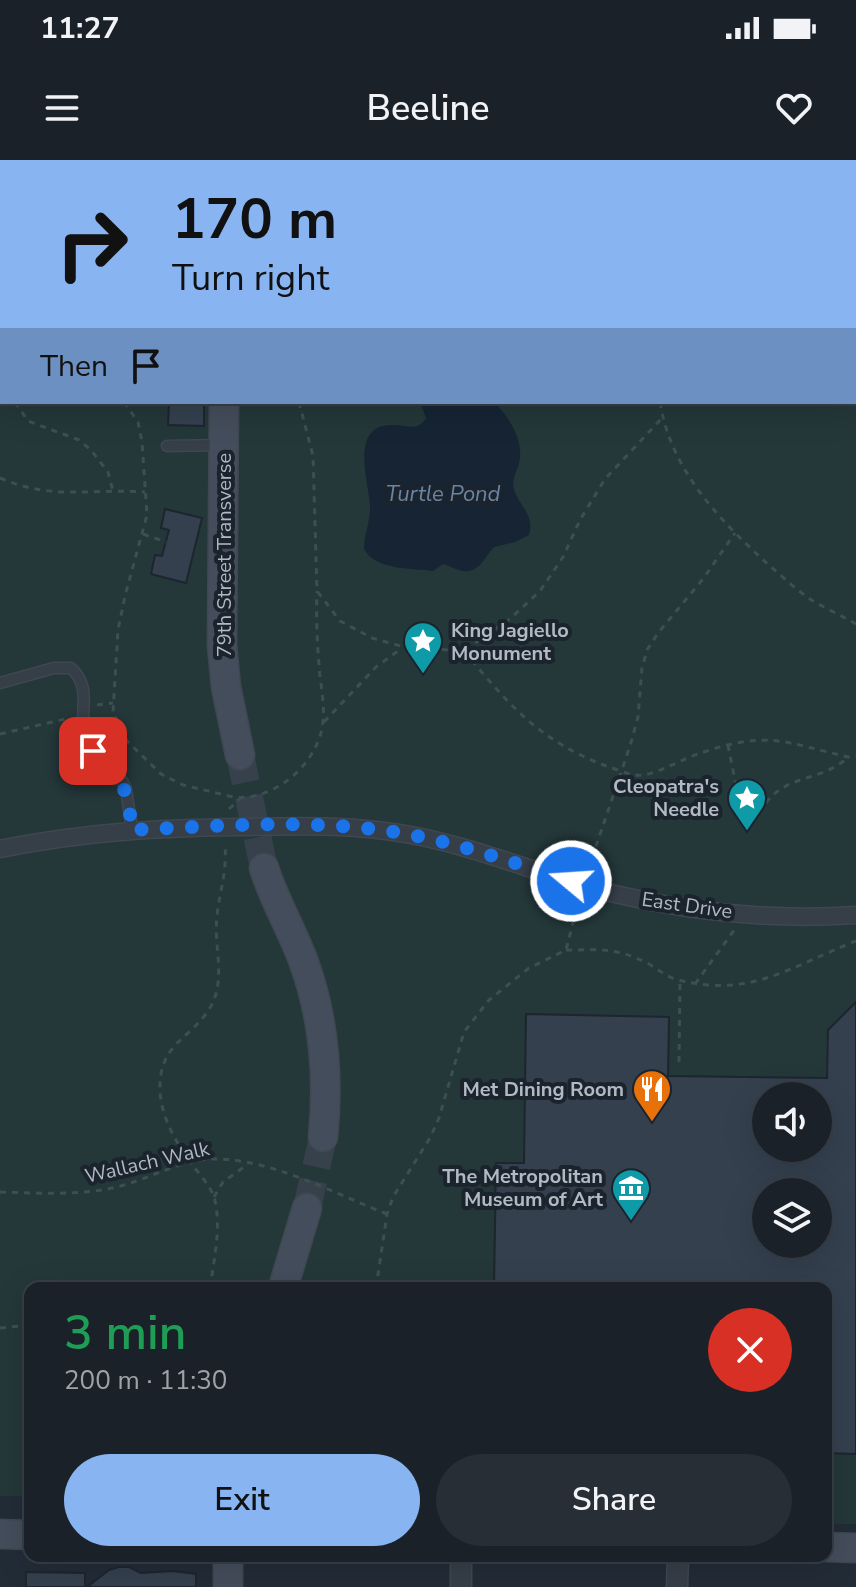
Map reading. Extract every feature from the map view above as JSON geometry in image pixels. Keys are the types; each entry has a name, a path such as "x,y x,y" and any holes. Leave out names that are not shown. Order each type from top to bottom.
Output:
{"main road":[{"name":"79th Street Transverse","path":"224,404 222,645 226,687 240,755"},
{"path":"264,868 302,958 317,1007 326,1076 323,1137"},
{"path":"285,1282 307,1208"},
{"path":"0,1534 24,1535"},
{"path":"832,1547 856,1548"},
{"path":"228,1562 228,1587"}],"street":[{"name":"East Drive","path":"0,849 76,835 132,830 314,825 388,831 469,849 615,894 675,905 797,917 856,915"},
{"path":"461,1562 461,1587"},
{"path":"677,1587 678,1562"}],"lane":[{"path":"167,446 224,445"},
{"path":"0,683 54,668 71,668 81,678 85,697 81,716 87,741 122,781 132,830"}],"path":[{"path":"16,404 28,421 79,440 91,450 108,472 113,491"},
{"path":"113,703 122,610 147,515 140,431 138,422 125,404"},
{"path":"300,404 313,456 317,591 330,611 349,627 372,638 404,647 464,651 511,618 540,591 563,557 580,520 605,479 662,418"},
{"path":"660,404 662,418 689,478 709,505 735,533 811,599 856,624"},
{"path":"0,478 50,493 145,492"},
{"path":"592,858 638,717 642,668 647,650 735,533"},
{"path":"143,534 166,542"},
{"path":"425,641 425,659"},
{"path":"324,722 370,673 404,647"},
{"path":"464,651 509,705 539,730 574,752 622,771 642,775 728,744 774,738 848,757 856,756"},
{"path":"0,734 81,716"},
{"path":"728,744 738,796"},
{"path":"766,803 780,788 826,772 848,757"},
{"path":"224,815 241,798"},
{"path":"211,1282 216,1231 214,1197 167,1122 160,1101 160,1080 170,1051 208,1010 216,993 220,972 217,915 226,868 225,837"},
{"path":"566,950 579,899"},
{"path":"695,984 744,914"},
{"path":"377,1282 387,1214 397,1190 439,1118 458,1047 469,1025 489,1000 519,976 566,950 615,949 680,981 728,986 760,982 856,941"},
{"path":"679,1062 680,981"},
{"name":"Wallach Walk","path":"0,1192 93,1192 133,1183 191,1162 221,1159 290,1175 387,1214"},
{"path":"214,1197 223,1182 248,1163"},
{"path":"0,1328 24,1328"}],"shaded area":[{"path":"0,404 856,404 856,1524 832,1524 832,1282 24,1282 24,1496 0,1496"}],"water":[{"name":"Turtle Pond","path":"421,404 496,404 509,420 519,442 520,458 513,485 530,521 529,535 494,547 478,567 469,571 443,564 433,571 386,565 364,549 370,511 364,456 366,443 371,433 380,427 412,427 426,418"}],"building":[{"path":"169,404 204,404 204,426 168,425"},
{"path":"165,509 202,518 186,583 151,574 155,555 162,556 169,530 161,528"},
{"name":"The Metropolitan Museum of Art","path":"856,1002 856,1454 832,1453 832,1282 494,1282 496,1163 524,1163 526,1014 669,1017 668,1076 827,1078 828,1030"},
{"path":"129,1567 141,1573 173,1571 196,1574 196,1587 87,1587 109,1570"},
{"path":"26,1572 85,1573 85,1587 26,1587"}],"tunnel":[{"path":"240,755 264,868"},
{"path":"307,1208 323,1137"}],"place":[{"name":"King Jagiello Monument","path":"423,675"},
{"name":"Cleopatra's Needle","path":"747,832"},
{"name":"Met Dining Room","path":"652,1123"},
{"name":"The Metropolitan Museum of Art","path":"631,1222"}],"route":[{"path":"93,751 113,770 126,789 132,830 314,825 388,831 443,842 571,881"}]}
